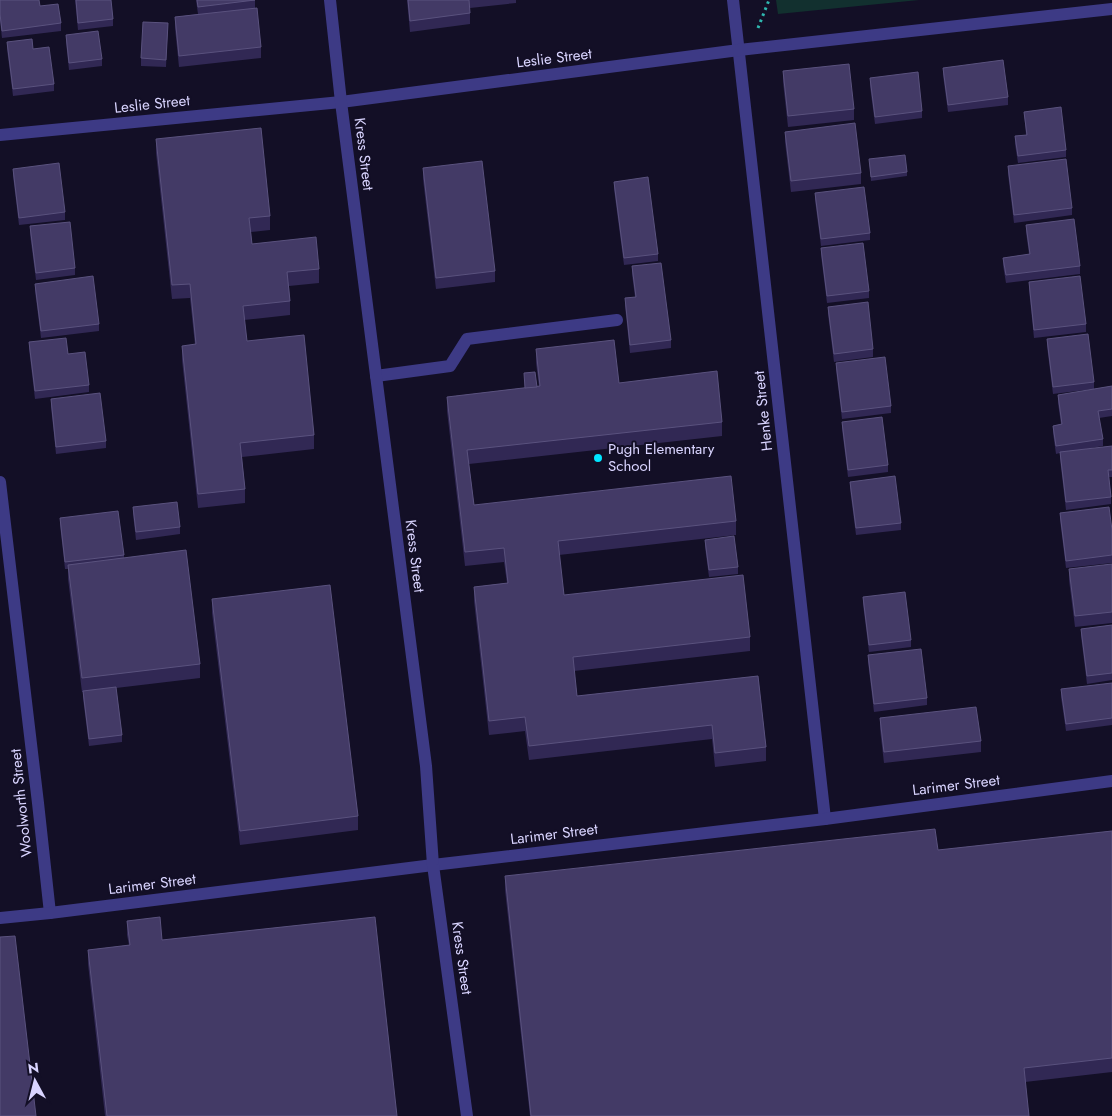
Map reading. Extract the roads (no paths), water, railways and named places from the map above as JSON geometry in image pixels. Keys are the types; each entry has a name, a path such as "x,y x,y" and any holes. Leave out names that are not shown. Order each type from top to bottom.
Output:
{"street":[{"name":"Kress Street","path":"330,0 341,102 425,757 433,865 468,1116"},
{"name":"Henke Street","path":"732,0 825,818"},
{"name":"Leslie Street","path":"0,135 341,102 739,50 1112,9"},
{"path":"376,376 450,366 467,339 617,320"},
{"name":"Woolworth Street","path":"0,482 50,913"},
{"name":"Larimer Street","path":"0,918 825,818 1112,781"}],"place":[{"name":"Pugh Elementary School","path":"598,458"}]}
